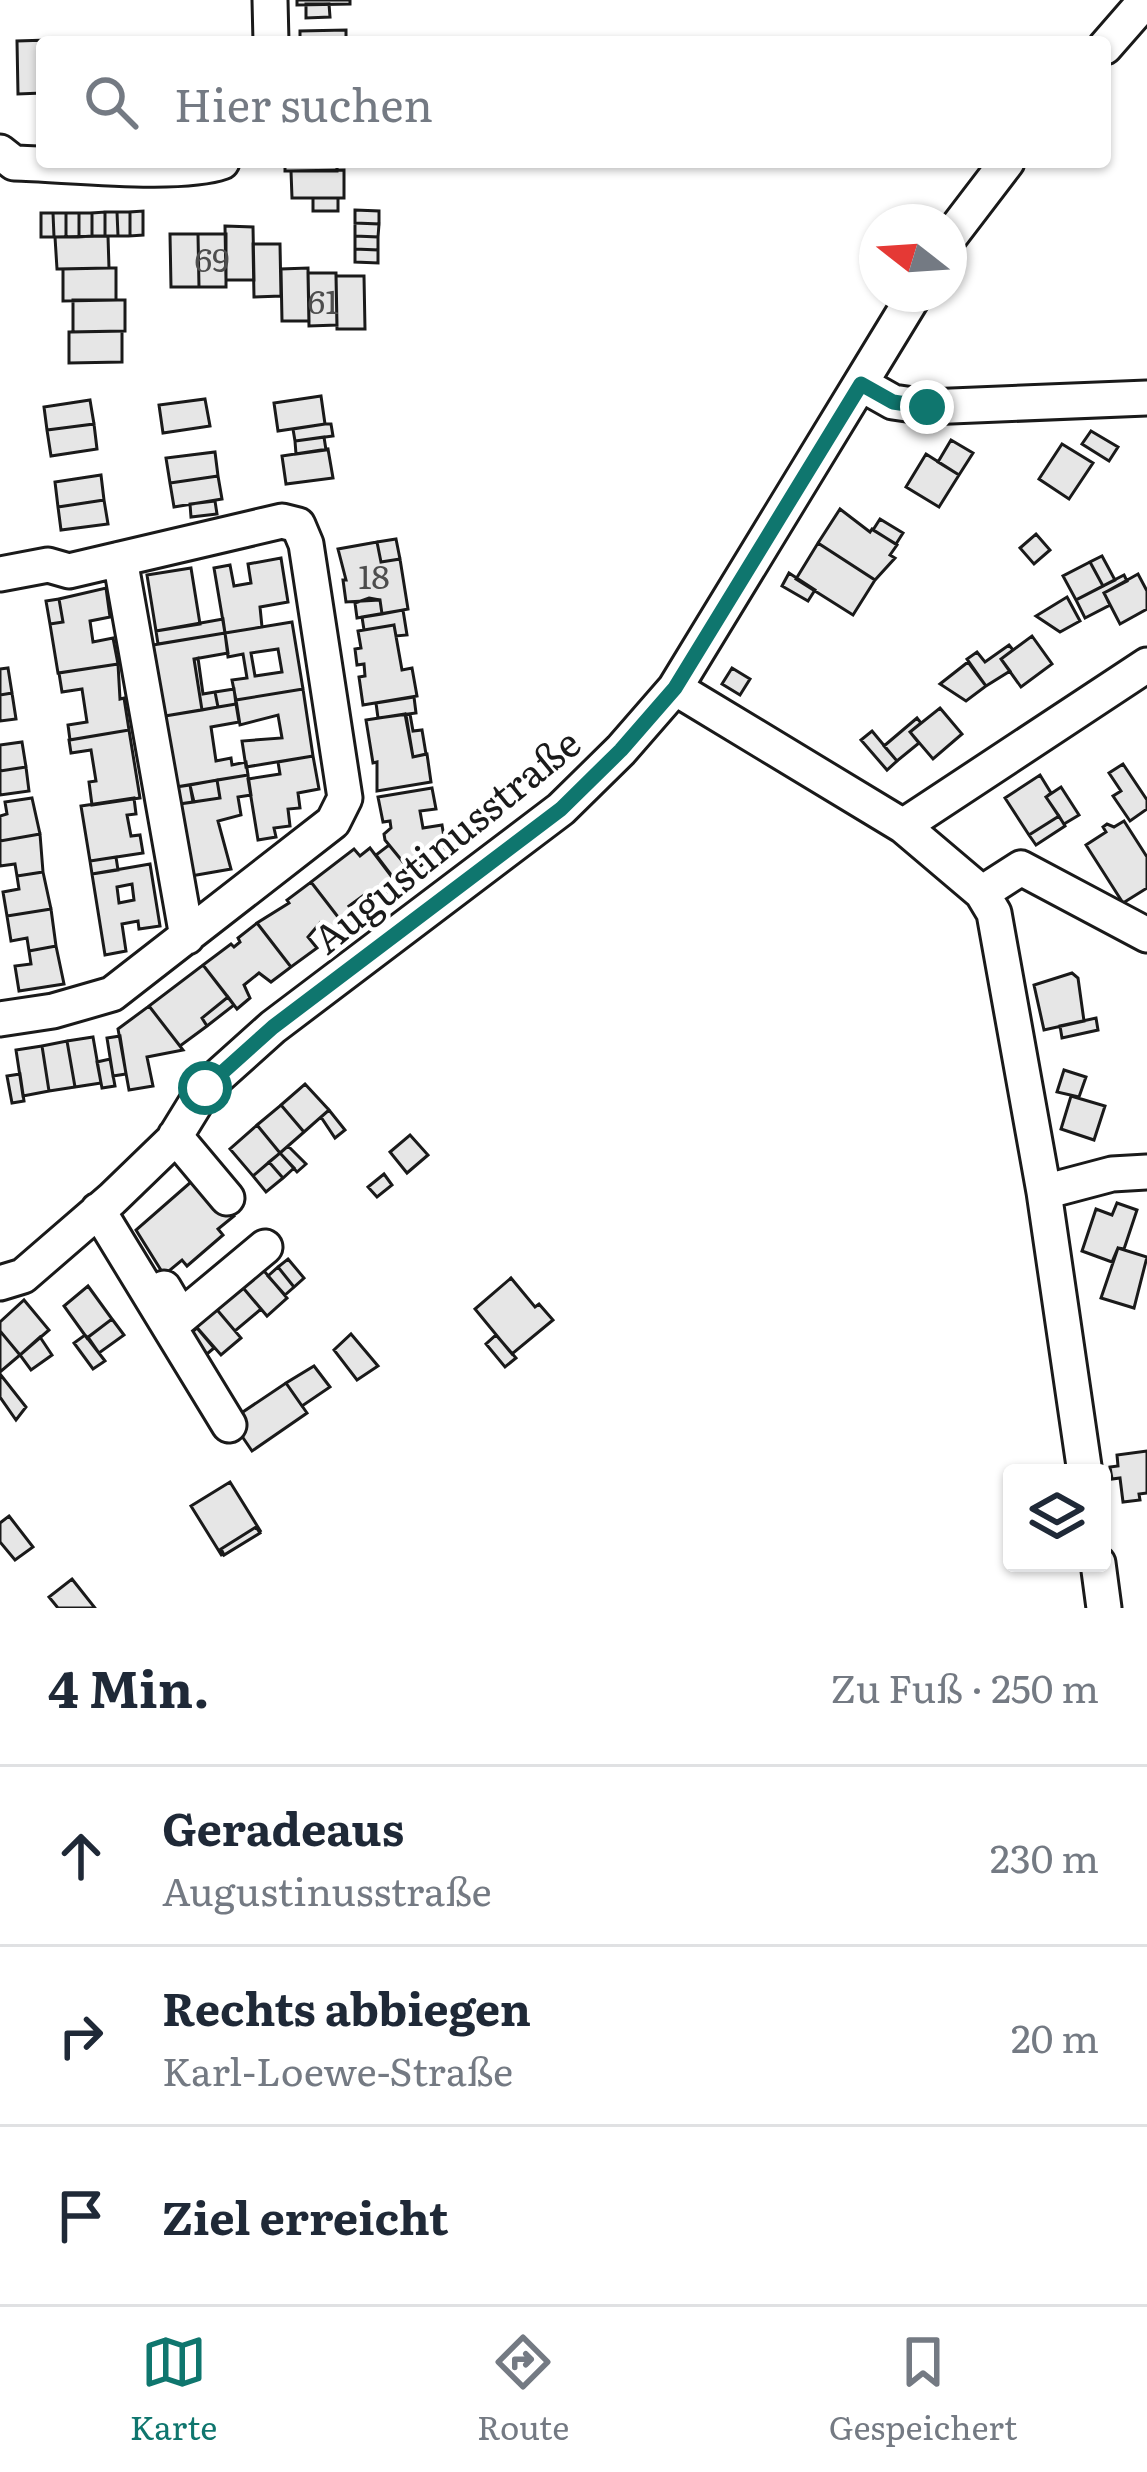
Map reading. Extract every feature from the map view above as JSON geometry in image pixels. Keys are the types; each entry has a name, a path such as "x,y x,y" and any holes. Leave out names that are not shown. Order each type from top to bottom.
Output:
{"street":[{"path":"270,0 271,36"},
{"path":"1111,39 1145,0"},
{"path":"0,152 14,163 36,164"},
{"path":"967,214 1002,168"},
{"name":"Augustinusstraße","path":"0,1283 23,1276 105,1204 175,1136 205,1088 273,1027 561,809 621,750 675,688 904,312"},
{"path":"861,384 893,402 927,407 1147,398"},
{"path":"0,574 48,565 69,571 282,521 298,525 306,544 345,798 333,822 112,994 53,1011 0,1019"},
{"path":"120,559 187,937"},
{"path":"903,826 1147,664"},
{"path":"675,688 903,826 982,893 994,913 1044,1192 1084,1464"},
{"path":"982,893 1022,868 1147,934"},
{"path":"175,1136 227,1198"},
{"path":"1044,1192 1112,1174 1147,1172"},
{"path":"105,1204 181,1317 265,1247"},
{"path":"105,1204 229,1425"},
{"path":"1099,1572 1104,1608"}],"building":[{"path":"297,0 350,0 350,4 297,5"},
{"path":"306,4 329,4 330,17 306,18"},
{"path":"346,30 346,36 300,36 300,31"},
{"path":"36,40 36,93 18,94 17,41"},
{"path":"285,168 337,168 337,171"},
{"path":"344,170 344,198 292,198 291,171"},
{"path":"313,198 338,198 338,211 313,211"},
{"path":"355,210 379,211 379,224 355,223"},
{"path":"143,211 143,235 130,236 130,212"},
{"path":"105,212 117,212 118,236 105,236"},
{"path":"105,212 105,236 92,236 92,213"},
{"path":"117,212 130,212 130,236 118,236"},
{"path":"41,213 53,213 54,237 41,237"},
{"path":"53,213 66,213 66,237 54,237"},
{"path":"66,213 79,213 79,237 66,237"},
{"path":"79,213 92,213 92,236 79,237"},
{"path":"355,223 379,224 378,237 355,236"},
{"path":"225,226 253,227 254,280 226,280"},
{"path":"170,234 198,234 199,287 171,287"},
{"path":"198,234 226,234 226,287 199,287"},
{"path":"108,236 109,268 57,269 55,237"},
{"path":"355,236 378,237 378,250 355,249"},
{"path":"253,244 280,244 281,296 254,297"},
{"path":"355,249 378,250 378,263 355,262"},
{"path":"116,268 116,300 63,301 63,269"},
{"path":"308,268 309,321 282,321 281,269"},
{"path":"308,273 336,273 337,325 309,326"},
{"path":"336,276 364,276 365,329 337,329"},
{"path":"73,300 125,300 125,331 73,332"},
{"path":"122,331 122,362 69,363 69,332"},
{"path":"321,396 325,424 278,431 274,403"},
{"path":"205,399 210,426 163,433 159,405"},
{"path":"90,400 94,424 47,430 44,407"},
{"path":"94,424 97,449 51,456 47,430"},
{"path":"331,424 333,436 295,441 293,429"},
{"path":"1091,431 1118,447 1109,461 1082,444"},
{"path":"324,437 326,450 296,454 295,441"},
{"path":"951,440 973,453 959,475 938,462"},
{"path":"1062,444 1093,463 1069,499 1039,479"},
{"path":"328,449 333,478 286,484 282,456"},
{"path":"215,452 218,476 170,483 166,458"},
{"path":"926,454 959,475 939,507 906,487"},
{"path":"101,475 104,500 58,507 55,482"},
{"path":"218,476 222,499 174,507 170,483"},
{"path":"104,500 108,524 61,530 58,507"},
{"path":"215,501 217,514 191,517 190,504"},
{"path":"840,509 897,545 890,555 895,558 875,580 818,543"},
{"path":"880,519 903,533 896,544 873,530"},
{"path":"1036,534 1050,550 1034,564 1020,548"},
{"path":"396,539 400,559 381,562 377,542"},
{"path":"377,542 381,562 400,559 408,609 382,614 380,600 346,602 338,549"},
{"path":"818,543 875,580 853,615 796,579"},
{"path":"1102,556 1115,580 1103,586 1090,562"},
{"path":"281,558 288,602 260,607 262,627 225,633 214,568 230,565 234,586 251,583 248,564"},
{"path":"1090,562 1103,586 1076,600 1063,576"},
{"path":"191,568 200,624 156,631 147,575"},
{"path":"789,573 815,590 808,601 782,586"},
{"path":"1138,574 1147,591 1147,609 1120,624 1104,593"},
{"path":"1124,575 1127,581 1104,593 1110,605 1085,618 1076,600"},
{"path":"106,588 110,617 90,621 93,642 113,638 118,664 58,673 50,624 63,622 59,599"},
{"path":"1067,597 1080,621 1060,632 1036,616"},
{"path":"59,599 63,622 50,624 46,601"},
{"path":"380,600 382,614 357,618 355,603"},
{"path":"403,610 407,635 396,636 394,625 364,630 362,617"},
{"path":"223,619 225,633 158,644 156,631"},
{"path":"292,622 303,689 236,700 232,680 247,678 243,654 228,657 225,633","holes":["278,649 282,672 255,676 251,653"]},
{"path":"394,625 402,670 412,668 417,696 363,705 359,677 365,676 364,664 357,665 355,649 361,648 358,631"},
{"path":"225,633 228,653 194,659 202,710 165,716 153,645"},
{"path":"1032,636 1052,664 1021,687 1001,659"},
{"path":"1009,645 1013,650 1001,659 1010,671 986,686 967,659 977,652 985,662"},
{"path":"198,658 203,694 215,692 218,707 202,710 194,659"},
{"path":"968,662 986,686 966,701 940,684"},
{"path":"118,664 120,699 124,698 129,730 70,740 68,725 87,722 82,689 62,692 59,673"},
{"path":"8,668 12,693 0,695 0,669"},
{"path":"732,668 750,679 740,695 722,684"},
{"path":"234,689 236,704 218,707 215,692"},
{"path":"303,689 313,756 246,767 242,741 282,738 278,715 240,725 236,700"},
{"path":"12,693 16,719 0,721 0,695"},
{"path":"414,697 416,713 378,718 376,703"},
{"path":"236,704 239,722 211,727 216,761 246,762 248,775 176,787 165,716"},
{"path":"940,708 962,734 933,759 910,732"},
{"path":"405,714 413,757 427,754 431,782 377,791 377,762 373,763 366,720"},
{"path":"410,714 413,731 422,730 426,754 413,757 406,715"},
{"path":"917,718 921,723 910,732 919,743 897,761 884,746"},
{"path":"129,730 140,798 92,805 89,782 96,781 91,750 71,753 69,740"},
{"path":"872,731 897,761 887,770 861,740"},
{"path":"22,742 26,767 0,771 0,745"},
{"path":"313,756 319,789 298,793 300,808 288,809 290,826 274,828 276,837 258,840 248,779 280,774 278,762"},
{"path":"1123,764 1147,800 1147,809 1130,821 1113,796 1121,791 1109,773"},
{"path":"26,767 29,791 0,795 0,771"},
{"path":"248,775 251,795 238,797 241,815 218,821 231,869 191,876 179,804 220,798 217,780"},
{"path":"1040,775 1051,793 1046,797 1059,816 1029,835 1005,798"},
{"path":"217,780 220,798 193,802 190,785"},
{"path":"190,785 194,802 179,804 176,787"},
{"path":"1061,787 1079,815 1064,824 1046,797"},
{"path":"432,788 436,809 420,811 423,828 442,825 446,849 418,853 424,863 412,873 385,840 390,821 383,822 378,797"},
{"path":"32,798 40,834 0,841 5,802"},
{"path":"134,798 136,814 127,815 131,836 140,835 143,853 90,861 81,806"},
{"path":"1059,816 1065,826 1036,845 1029,835"},
{"path":"1124,821 1147,857 1147,888 1123,903 1086,845 1106,832 1107,824 1114,827"},
{"path":"40,834 43,872 17,876 15,864 0,866 0,841"},
{"path":"389,845 412,873 398,884 376,855"},
{"path":"370,848 398,885 375,902 368,892 349,906 357,916 345,926 311,882 354,849 360,856"},
{"path":"116,857 118,870 92,874 90,861"},
{"path":"150,864 160,926 139,929 138,921 122,924 126,951 105,955 92,874","holes":["132,884 134,900 119,903 117,887"]},
{"path":"43,872 51,909 7,916 3,892 19,889 17,876"},
{"path":"311,882 345,926 333,935 320,923 308,937 317,948 291,967 257,923"},
{"path":"51,909 56,946 29,951 27,938 11,941 7,916"},
{"path":"257,923 291,967 271,982 259,973 244,985 250,998 237,1009 203,965 231,944 234,947"},
{"path":"56,946 64,984 19,991 15,966 31,964 29,951"},
{"path":"203,965 228,997 202,1018 207,1026 180,1046 149,1006"},
{"path":"1072,973 1078,978 1084,1021 1044,1030 1034,985"},
{"path":"228,997 234,1005 207,1026 202,1018"},
{"path":"149,1006 183,1050 147,1057 153,1086 129,1090 118,1029"},
{"path":"1096,1018 1098,1030 1062,1038 1060,1026"},
{"path":"120,1036 126,1074 113,1076 107,1038"},
{"path":"93,1037 101,1083 75,1087 67,1041"},
{"path":"67,1041 75,1087 49,1091 42,1046"},
{"path":"42,1046 49,1091 23,1096 16,1050"},
{"path":"110,1059 115,1086 102,1088 97,1062"},
{"path":"1064,1070 1086,1077 1079,1097 1057,1092"},
{"path":"20,1074 24,1101 12,1103 7,1076"},
{"path":"305,1084 329,1110 304,1132 281,1105"},
{"path":"1071,1096 1105,1106 1094,1140 1061,1129"},
{"path":"281,1105 304,1132 280,1153 257,1125"},
{"path":"329,1110 345,1130 335,1138 321,1117"},
{"path":"257,1125 280,1153 253,1176 230,1149"},
{"path":"410,1135 428,1155 407,1173 390,1152"},
{"path":"288,1146 306,1164 297,1172 280,1153"},
{"path":"280,1153 294,1168 283,1178 269,1162"},
{"path":"269,1162 283,1178 266,1192 253,1176"},
{"path":"384,1174 392,1185 377,1197 368,1187"},
{"path":"199,1175 234,1216 218,1229 223,1235 187,1266 182,1260 164,1275 136,1230"},
{"path":"1117,1203 1137,1210 1124,1249 1118,1248 1112,1262 1082,1251 1096,1209 1112,1215"},
{"path":"1118,1248 1147,1257 1134,1308 1101,1298"},
{"path":"288,1259 304,1278 294,1287 278,1267"},
{"path":"259,1265 287,1298 267,1316 239,1283"},
{"path":"278,1267 294,1287 285,1295 268,1276"},
{"path":"511,1278 553,1320 512,1354 475,1309"},
{"path":"239,1283 261,1309 235,1331 213,1305"},
{"path":"88,1286 112,1319 87,1338 64,1306"},
{"path":"24,1300 49,1330 20,1355 0,1331 0,1322"},
{"path":"213,1305 241,1338 221,1355 193,1323"},
{"path":"112,1319 124,1335 99,1353 88,1337"},
{"path":"197,1328 214,1348 201,1359 187,1337"},
{"path":"0,1331 20,1355 0,1372"},
{"path":"351,1334 378,1366 357,1380 334,1350"},
{"path":"85,1335 105,1361 93,1369 74,1343"},
{"path":"496,1335 516,1358 505,1367 486,1344"},
{"path":"40,1337 52,1355 31,1370 20,1355"},
{"path":"314,1366 330,1387 302,1406 286,1383"},
{"path":"0,1374 26,1407 16,1420 0,1397"},
{"path":"286,1383 307,1413 252,1451 231,1420"},
{"path":"1147,1451 1147,1493 1139,1494 1140,1500 1123,1502 1120,1478 1112,1479 1111,1473 1111,1467 1118,1466 1117,1455"},
{"path":"230,1482 261,1532 256,1527 221,1549 222,1556 191,1506"},
{"path":"9,1516 33,1547 15,1560 0,1542 0,1523"},
{"path":"256,1527 260,1533 224,1555 221,1549"},
{"path":"72,1579 95,1608 58,1608 49,1597"}],"route":[{"path":"205,1088 273,1027 561,809 621,750 675,688 861,384 893,402 927,407"}]}
